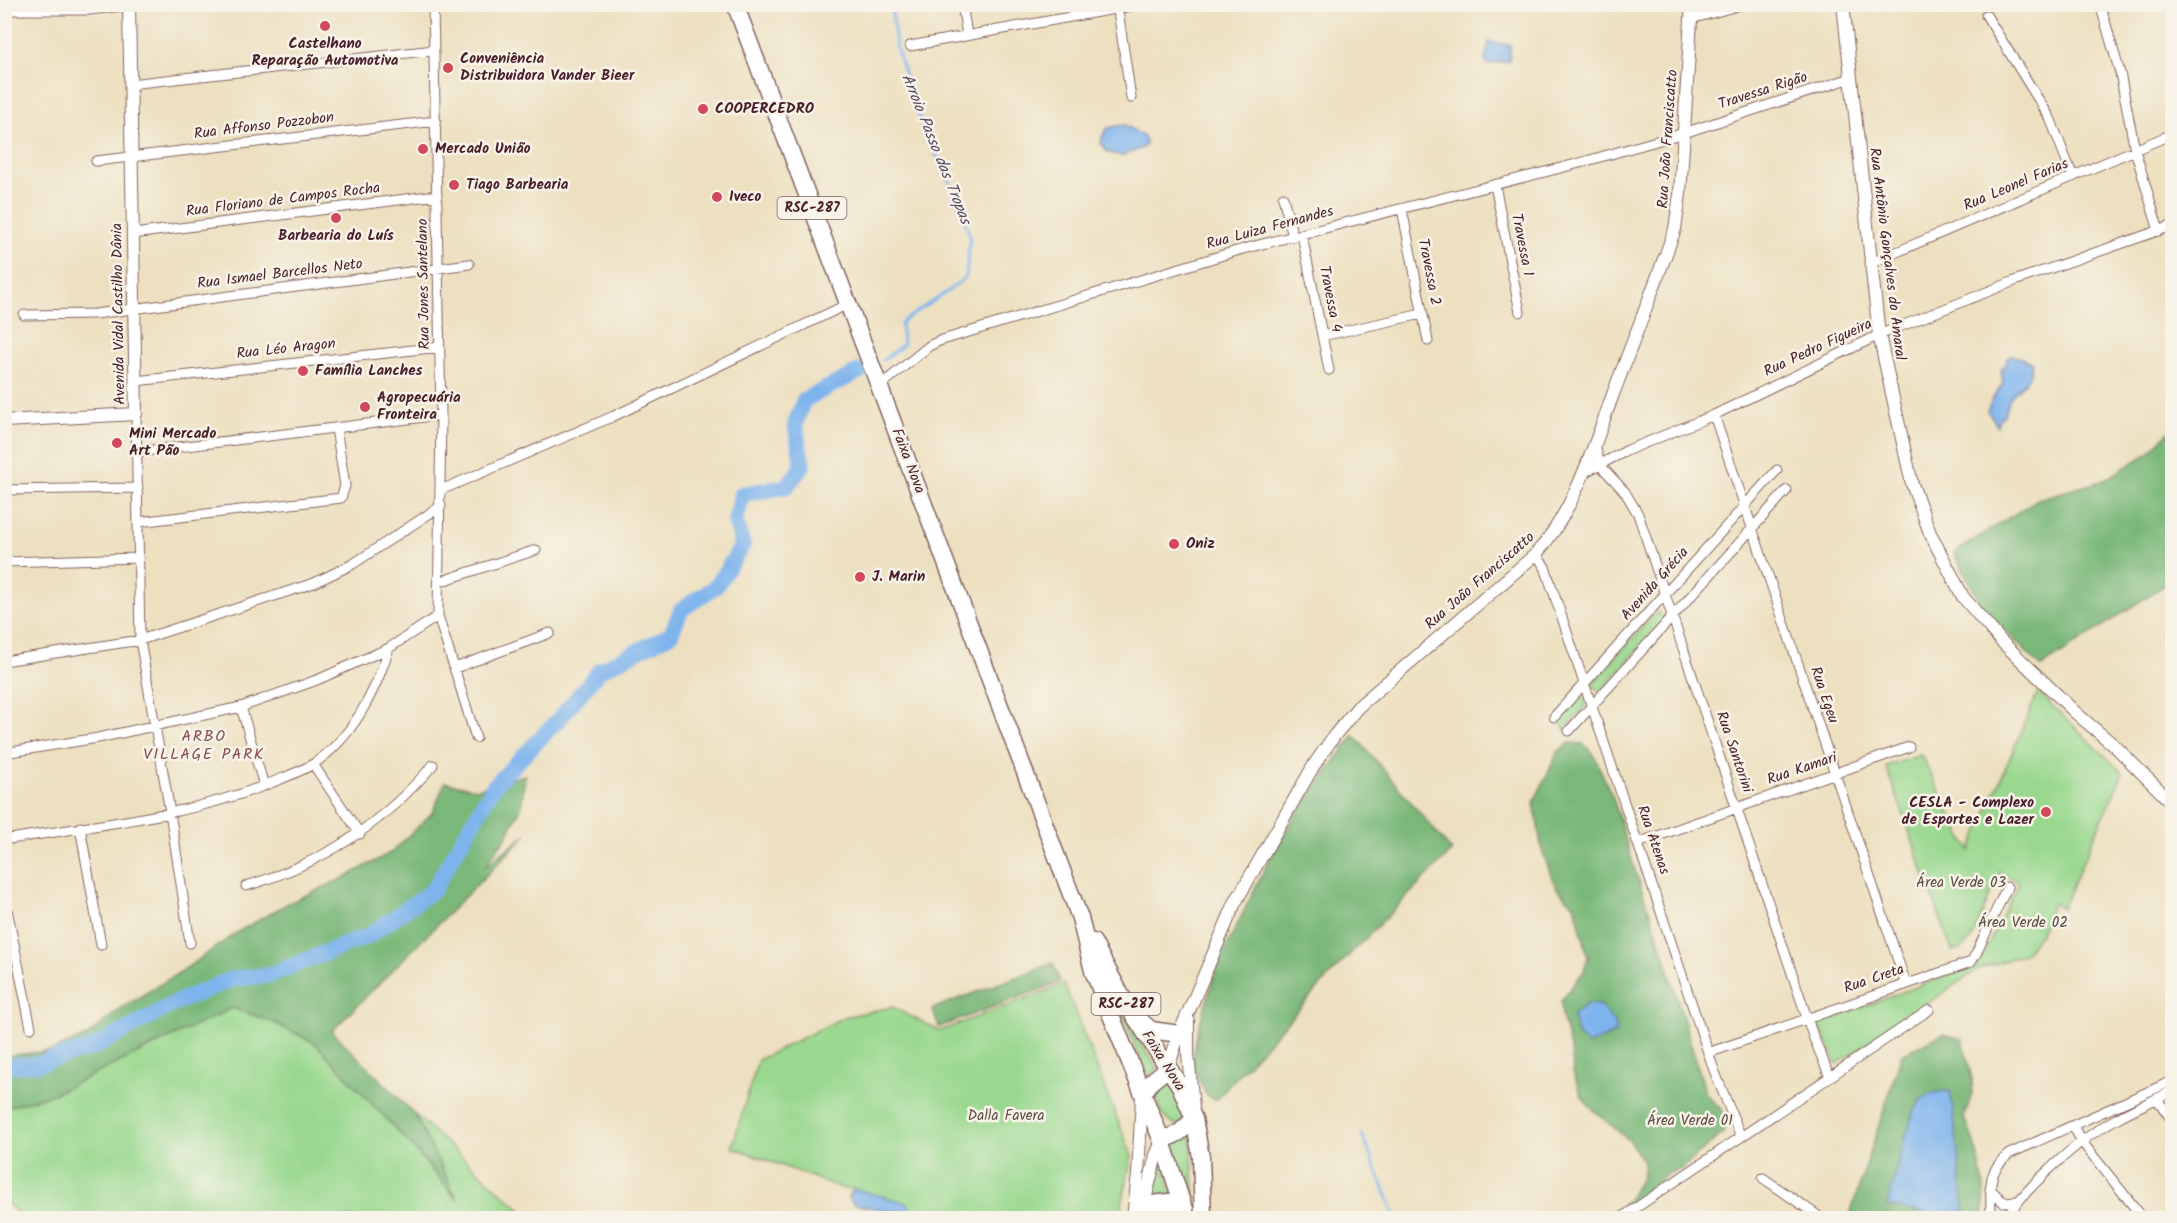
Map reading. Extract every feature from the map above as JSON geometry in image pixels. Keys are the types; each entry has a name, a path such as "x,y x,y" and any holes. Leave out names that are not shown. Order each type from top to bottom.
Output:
{"highway":[{"name":"Faixa Nova","path":"735,4 1080,918 1093,971 1162,1140 1186,1214"},
{"name":"Faixa Nova","path":"1080,918 1122,998 1180,1086 1194,1119 1201,1157 1203,1218"},
{"path":"1135,1017 1151,1030 1179,1034"},
{"path":"1143,1093 1152,1081 1168,1068"},
{"path":"1162,1140 1180,1132 1194,1119"},
{"path":"1142,1212 1169,1202 1186,1214"}],"street":[{"name":"Rua Jones Santelano","path":"433,4 441,416 438,616 476,738"},
{"path":"962,4 967,35"},
{"path":"910,45 1142,4"},
{"name":"Rua João Franciscatto","path":"1168,1068 1179,1034 1188,1018 1235,903 1296,795 1334,736 1358,707 1536,554 1549,539 1583,473 1675,229 1680,194 1692,4"},
{"path":"1691,19 1744,4"},
{"path":"2100,4 2120,73 2135,150 2159,231"},
{"path":"4,10 89,10 133,5"},
{"name":"Avenida Vidal Castilho Dânia","path":"133,5 130,84 140,640 190,943"},
{"name":"Rua Antônio Gonçalves do Amaral","path":"1844,5 1879,336 1912,484 1930,533 1964,597 2001,641 2172,802"},
{"path":"1117,7 1131,98"},
{"path":"1986,15 2050,118 2073,177"},
{"path":"130,84 434,50"},
{"name":"Travessa Rigão","path":"1684,133 1851,78"},
{"name":"Rua Affonso Pozzobon","path":"96,161 436,121"},
{"name":"Rua Luiza Fernandes","path":"880,386 929,346 939,341 1243,249 1576,164 1684,133"},
{"name":"Rua Leonel Farias","path":"1871,263 2172,134"},
{"name":"Travessa 1","path":"1495,185 1520,312"},
{"name":"Rua Floriano de Campos Rocha","path":"133,234 437,195"},
{"name":"Travessa 4","path":"1283,197 1297,236 1329,370"},
{"name":"Travessa 2","path":"1402,209 1428,341"},
{"name":"Rua Pedro Figueira","path":"1583,473 1628,450 1714,415 1879,336 2017,280 2172,226"},
{"name":"Rua Ismael Barcellos Neto","path":"24,315 95,314 469,264"},
{"path":"441,490 614,416 848,304"},
{"path":"1322,336 1422,314"},
{"name":"Rua Léo Aragon","path":"135,381 440,347"},
{"path":"4,422 136,414"},
{"name":"Rua Egeu","path":"1714,415 1906,984"},
{"path":"137,452 441,416"},
{"path":"138,522 341,498 345,486 336,428"},
{"name":"Rua Santorini","path":"1595,445 1600,465 1633,503 1807,1018 1830,1077"},
{"name":"Avenida Grécia","path":"1554,717 1777,470"},
{"path":"4,490 138,488"},
{"path":"1569,731 1787,490"},
{"path":"4,662 140,640 327,577 367,556 441,506"},
{"path":"439,582 536,550"},
{"name":"Rua Atenas","path":"1536,554 1545,567 1708,1053 1741,1137"},
{"path":"4,562 139,558"},
{"path":"4,753 155,726 241,707 317,680 389,648 438,616"},
{"path":"455,668 550,633"},
{"path":"4,840 170,812 218,801 264,786 313,764 337,742 357,717 373,690 389,648"},
{"path":"241,707 264,786"},
{"name":"Rua Kamari","path":"1638,843 1909,747"},
{"path":"313,764 360,834"},
{"path":"246,886 301,866 360,834 404,797 433,765"},
{"path":"80,827 101,945"},
{"name":"Rua Creta","path":"1708,1053 1971,962 1977,954 2007,886"},
{"path":"4,895 31,1028"},
{"path":"1621,1218 1929,1010"},
{"name":"Rua João Franciscatto","path":"1188,1018 1188,1054 1194,1119"},
{"path":"1990,1218 1990,1189 1996,1165 2008,1154 2172,1081"},
{"path":"2005,1218 2019,1201 2082,1142 2114,1120 2172,1091"},
{"path":"1133,1218 1143,1093"},
{"path":"2157,1099 2172,1120"},
{"path":"2073,1126 2082,1142 2144,1218"},
{"path":"1142,1212 1162,1140"},
{"path":"1763,1178 1821,1218"},
{"path":"1990,1189 2002,1202 2019,1201"}],"green space":[{"path":"2172,429 2172,580 2041,667 1984,609 1954,553 2038,499 2105,480 2148,453"},
{"path":"1659,612 1664,620 1602,690 1597,690 1593,682 1653,615"},
{"path":"2038,692 2123,773 2062,908 2053,903 2040,934 2024,954 1977,970 1837,1064 1818,1024 1979,963 2019,883 2000,872 1971,940 1961,949 1952,951 1886,766 1921,755 1970,851"},
{"path":"1582,696 1587,701 1586,705 1566,730 1558,720 1577,697"},
{"path":"1354,735 1452,851 1349,955 1215,1100 1206,1094 1192,1065 1197,1033 1218,964 1267,864 1294,817"},
{"name":"Área Verde 01","path":"1569,743 1583,744 1593,753 1613,798 1635,871 1660,941 1706,1094 1722,1110 1727,1121 1723,1133 1681,1169 1669,1173 1625,1210 1611,1218 1595,1218 1616,1210 1628,1200 1642,1177 1644,1164 1631,1142 1590,1107 1582,1097 1573,1072 1561,1001 1584,971 1588,957 1575,906 1556,887 1542,850 1534,802 1558,752"},
{"path":"525,775 521,808 506,837 484,867 527,834 332,1031 414,1114 458,1200 409,1143 315,1043 273,1022 232,1008 53,1094 5,1108 5,1056 52,1051 87,1036 120,1009 182,971 238,932 285,905 346,877 392,852 433,812 445,782 476,789"},
{"path":"1053,963 1060,982 939,1027 932,1009"},
{"name":"Dalla Favera","path":"1064,984 1132,1156 1119,1218 916,1218 907,1214 910,1211 855,1189 844,1189 732,1147 758,1060 844,1017 892,1007 940,1031"},
{"path":"1115,996 1137,1038 1158,1068 1147,1077"},
{"path":"232,1008 273,1022 315,1043 409,1143 455,1197 414,1114 530,1218 24,1218 5,1202 5,1108 53,1094"},
{"path":"1943,1034 1963,1039 1972,1080 1972,1094 1964,1118 1973,1140 1983,1181 1982,1218 1849,1218 1902,1054","holes":["1921,1099 1959,1175 1964,1212 1887,1206 1913,1115"]},
{"path":"1168,1083 1174,1087 1185,1115 1179,1125 1163,1115 1158,1104 1160,1085"},
{"path":"1191,1131 1195,1216 1172,1144"},
{"path":"1160,1156 1174,1198 1150,1199"}],"water":[{"path":"1489,42 1510,45 1510,61 1488,64 1485,61"},
{"path":"1125,125 1144,137 1146,144 1122,156 1107,152 1101,143 1106,130"},
{"path":"2011,355 2032,362 2031,369 2027,381 2013,394 2003,417 2000,416 1997,427 1987,411 2003,384 2001,370"},
{"path":"1587,1004 1600,1005 1614,1023 1617,1032 1588,1045 1577,1034 1573,1015"},
{"path":"1950,1091 1965,1213 1929,1214 1887,1206 1907,1132 1918,1105 1923,1098 1929,1095"},
{"path":"855,1189 908,1203 910,1211 902,1214 854,1204 849,1195"}],"waterway":[{"name":"Arroio Passo das Tropas","path":"883,360 903,345 901,323 966,276 970,236 955,192 926,134 909,90 896,46 891,4"},
{"name":"Arroio Passo das Tropas","path":"4,1066 36,1064 95,1047 177,1002 232,979 269,975 368,936 433,890 494,786 559,719 600,670 671,634 681,610 716,586 743,545 735,521 742,494 786,487 803,466 795,424 804,400 860,371"},
{"path":"1362,1135 1396,1218"}],"place":[{"name":"Castelhano Reparação Automotiva","path":"325,26"},
{"name":"Conveniência Distribuidora Vander Bieer","path":"448,68"},
{"name":"COOPERCEDRO","path":"703,109"},
{"name":"Mercado União","path":"423,149"},
{"name":"Tiago Barbearia","path":"454,185"},
{"name":"Iveco","path":"717,197"},
{"name":"Barbearia do Luís","path":"336,218"},
{"name":"Família Lanches","path":"303,371"},
{"name":"Agropecuária Fronteira","path":"365,407"},
{"name":"Mini Mercado Art Pão","path":"117,443"},
{"name":"Oniz","path":"1174,544"},
{"name":"J. Marin","path":"860,577"},
{"name":"CESLA - Complexo de Esportes e Lazer","path":"2046,812"}],"district":[{"name":"ARBO VILLAGE PARK","path":"204,745"}],"park label":[{"name":"Área Verde 03","path":"1961,883"},
{"name":"Área Verde 02","path":"2023,923"}]}
